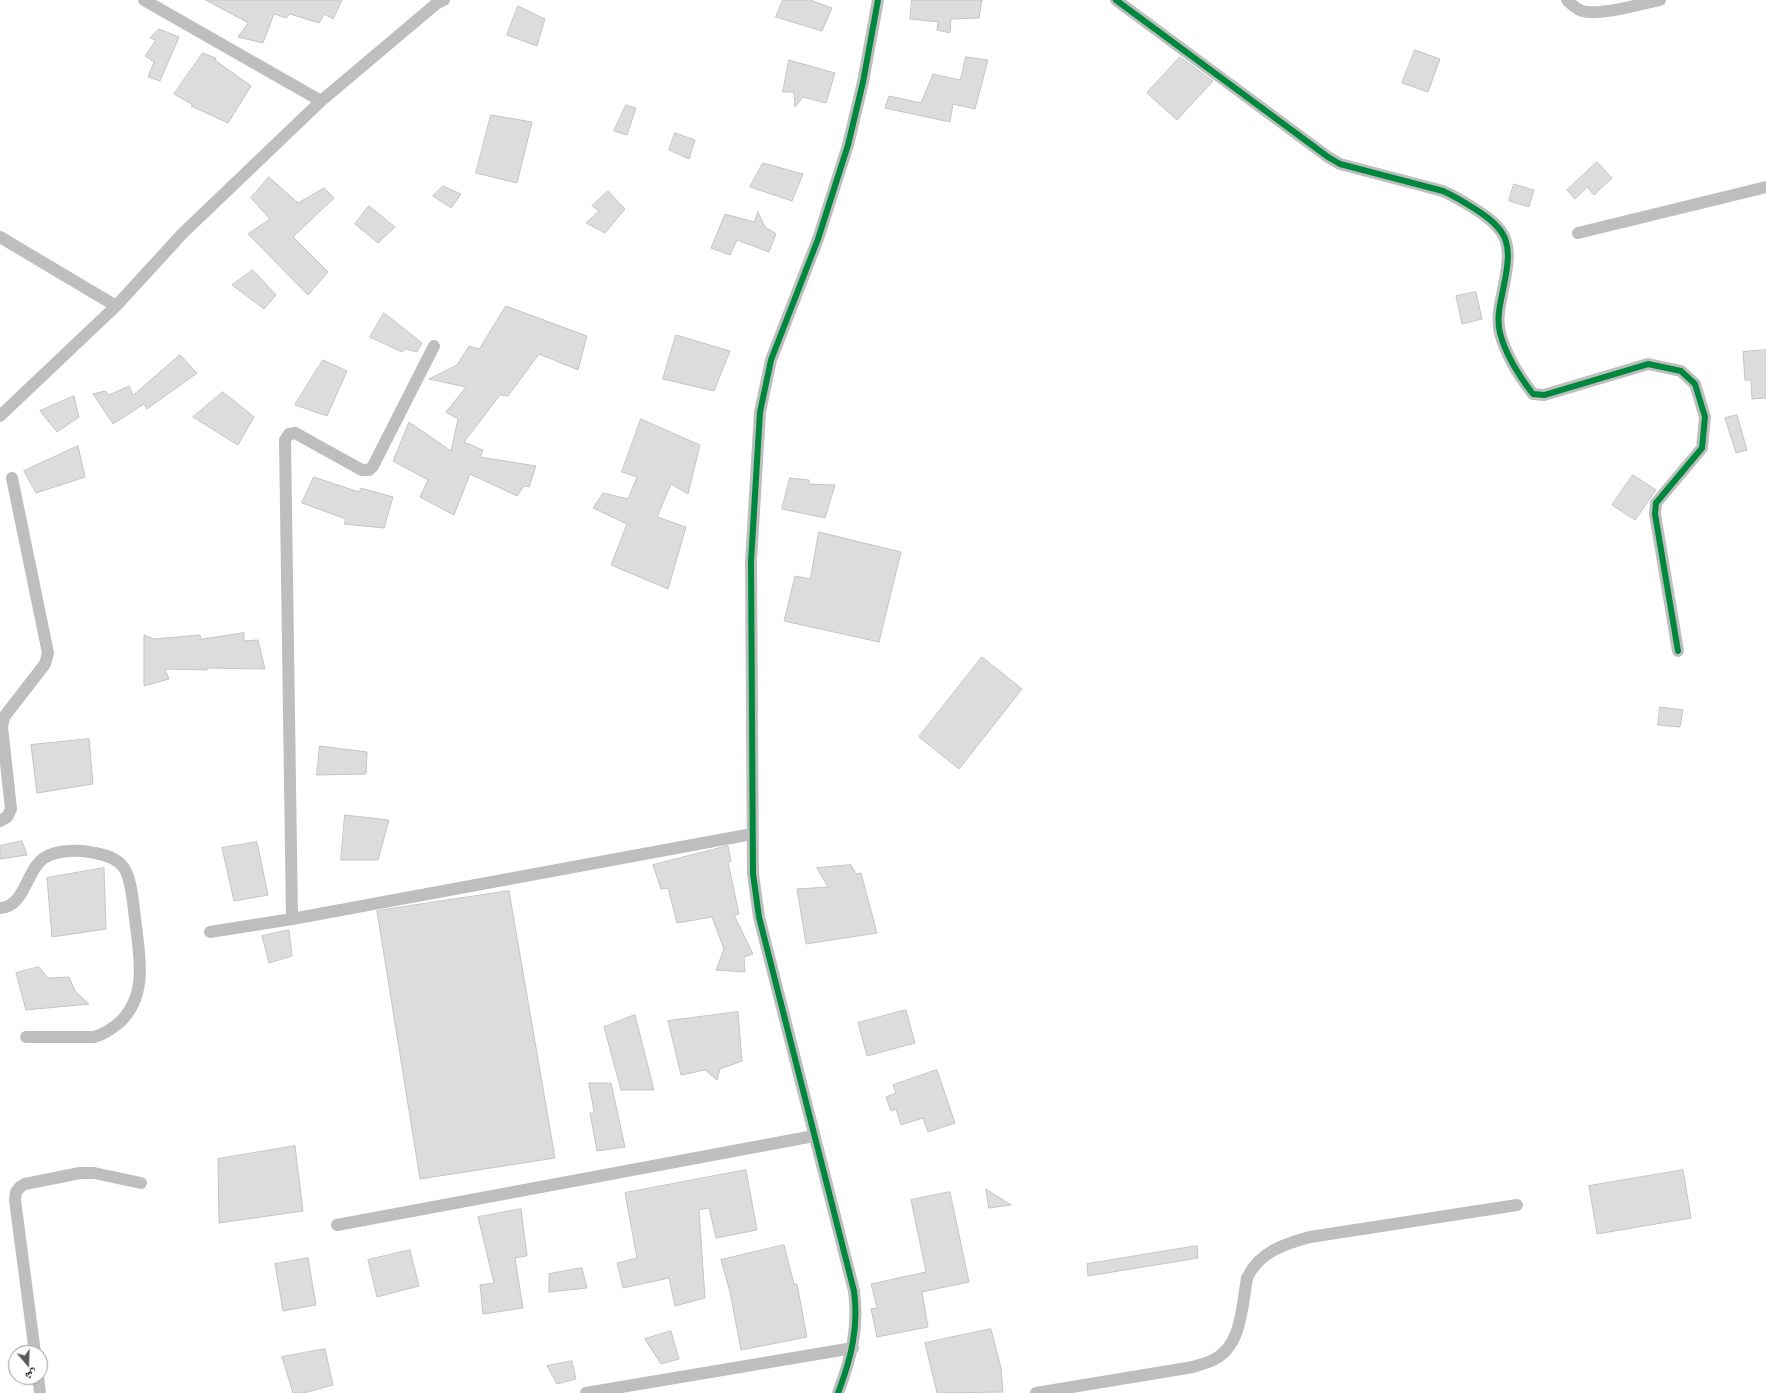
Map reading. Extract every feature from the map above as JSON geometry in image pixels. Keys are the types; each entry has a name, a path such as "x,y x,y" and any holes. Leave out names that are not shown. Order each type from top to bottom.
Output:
{"street":[{"path":"144,0 321,101"},
{"path":"838,1393 853,1348 856,1310 854,1291 759,918 753,874 751,561 760,412 771,360 818,239 848,145 863,82 878,0"},
{"path":"1116,0 1328,158 1340,164 1443,191 1490,219 1501,230 1508,247 1508,262 1499,308 1500,332 1510,359 1533,394 1544,394 1648,364 1681,371 1694,384 1705,417 1702,448 1656,503 1655,514 1678,651"},
{"path":"1567,0 1575,8 1582,11 1594,12 1660,0"},
{"path":"0,416 116,306 183,233 321,101 439,1"},
{"path":"1578,233 1766,187"},
{"path":"0,237 116,306"},
{"path":"292,919 285,440 289,434 295,433 362,470 369,470 373,466 434,346"},
{"path":"0,821 7,817 11,809 2,727 4,717 45,664 48,653 12,478"},
{"path":"210,932 292,919 752,834"},
{"path":"0,908 10,906 16,900 40,862 50,855 70,851 93,852 105,855 120,864 128,879 133,904 141,970 135,1001 127,1015 104,1034 94,1037 26,1036"},
{"path":"337,1225 814,1136"},
{"path":"34,1345 15,1200 16,1192 20,1187 32,1182 88,1172 141,1183"},
{"path":"1036,1393 1193,1367 1214,1360 1227,1350 1234,1339 1247,1278 1251,1270 1264,1256 1289,1243 1310,1237 1517,1205"},
{"path":"586,1393 853,1348"}],"building":[{"path":"206,0 342,0 333,19 324,14 319,23 290,14 286,18 274,14 263,43 238,37 248,23"},
{"path":"783,0 810,0 832,8 822,31 776,17"},
{"path":"912,0 982,0 979,18 951,19 950,33 937,30 938,22 910,19"},
{"path":"518,6 545,19 537,46 507,35"},
{"path":"159,29 179,37 160,81 148,77 154,62 145,56 156,40 150,38"},
{"path":"1415,50 1440,59 1428,92 1402,83"},
{"path":"203,53 216,58 215,60 251,86 228,123 191,106 193,105 174,94"},
{"path":"966,57 988,60 975,109 953,104 950,122 885,108 889,96 921,103 933,74 960,80"},
{"path":"1180,57 1213,81 1177,120 1147,93"},
{"path":"789,60 835,73 826,103 803,97 795,107 794,92 783,92"},
{"path":"626,105 636,108 627,135 614,131"},
{"path":"491,115 532,122 517,183 476,173"},
{"path":"675,133 695,140 689,159 669,150"},
{"path":"1597,162 1612,178 1594,195 1587,187 1575,199 1567,190"},
{"path":"763,163 803,174 792,201 750,187"},
{"path":"269,177 298,203 324,188 334,198 293,237 328,272 308,295 248,234 270,219 251,198"},
{"path":"1514,184 1534,190 1529,207 1509,201"},
{"path":"443,186 461,194 451,208 433,196"},
{"path":"608,191 625,209 605,233 586,223 599,211 592,206"},
{"path":"369,206 395,227 378,243 355,224"},
{"path":"758,212 765,227 776,234 769,252 737,240 730,255 711,248 725,214 754,222"},
{"path":"253,270 276,295 264,309 232,285"},
{"path":"1476,292 1482,319 1462,324 1456,296"},
{"path":"506,306 587,336 578,370 539,354 508,396 500,395 464,442 483,450 480,457 536,466 529,487 524,486 517,496 470,474 454,515 420,497 428,480 393,461 409,422 451,451 458,419 446,412 466,387 429,379 457,365 469,346 479,349"},
{"path":"384,313 422,343 417,352 406,349 402,352 370,337"},
{"path":"676,335 730,351 714,391 663,379"},
{"path":"1766,350 1766,398 1752,399 1751,380 1745,380 1743,352"},
{"path":"180,355 197,373 147,409 144,404 113,424 93,394 105,391 109,395 129,386 133,395"},
{"path":"323,360 347,371 327,416 295,405"},
{"path":"223,392 254,417 238,445 193,417"},
{"path":"74,396 79,417 57,432 40,411"},
{"path":"1737,415 1747,450 1736,453 1725,418"},
{"path":"641,419 700,445 688,494 671,484 657,517 686,527 668,589 611,565 627,524 593,508 603,493 628,499 637,477 622,472"},
{"path":"78,446 85,477 36,493 24,471"},
{"path":"1633,475 1656,490 1635,520 1612,505"},
{"path":"314,477 359,492 361,488 393,497 384,528 344,524 346,519 302,503"},
{"path":"790,478 809,480 809,484 835,485 825,518 782,509"},
{"path":"819,532 901,552 879,642 784,621 795,576 810,579"},
{"path":"244,633 244,641 258,640 265,669 165,669 169,679 144,686 144,635 154,639 200,635 201,639"},
{"path":"982,657 1022,689 959,769 919,737"},
{"path":"1660,707 1683,710 1680,727 1658,725"},
{"path":"89,739 93,784 37,793 31,745"},
{"path":"320,746 367,752 366,774 317,775"},
{"path":"345,815 389,820 378,860 341,860"},
{"path":"22,841 27,855 0,859 0,846"},
{"path":"257,842 268,895 234,901 222,848"},
{"path":"728,846 731,861 728,862 739,914 734,915 753,954 744,957 745,972 716,970 724,949 712,917 677,923 668,888 661,889 653,865"},
{"path":"851,865 856,874 861,873 877,933 806,944 797,889 828,887 817,868"},
{"path":"104,868 106,929 52,937 47,878"},
{"path":"509,891 555,1158 420,1179 377,911"},
{"path":"289,930 292,956 269,963 262,936"},
{"path":"39,967 48,978 69,977 75,991 89,1004 26,1010 16,973"},
{"path":"906,1010 915,1043 867,1056 858,1023"},
{"path":"738,1012 742,1061 720,1069 717,1080 705,1070 681,1075 668,1021"},
{"path":"635,1015 654,1090 621,1090 604,1027"},
{"path":"937,1070 955,1123 928,1132 923,1118 901,1125 896,1109 891,1111 886,1097 896,1093 893,1085"},
{"path":"589,1083 611,1083 625,1147 597,1151 590,1113 594,1113"},
{"path":"295,1146 303,1211 219,1223 218,1159"},
{"path":"746,1170 757,1230 716,1238 709,1208 699,1210 705,1298 675,1306 669,1278 623,1288 617,1263 637,1258 625,1193"},
{"path":"1683,1170 1691,1218 1597,1234 1589,1186"},
{"path":"986,1189 1011,1205 989,1208"},
{"path":"950,1192 969,1282 922,1292 928,1327 877,1337 871,1309 877,1308 871,1284 926,1272 911,1200"},
{"path":"521,1209 527,1256 515,1258 523,1308 483,1314 480,1285 494,1283 478,1217"},
{"path":"784,1245 794,1284 797,1284 807,1337 741,1350 730,1292 721,1260"},
{"path":"1197,1246 1198,1258 1088,1276 1087,1264"},
{"path":"410,1250 419,1286 377,1297 368,1260"},
{"path":"308,1258 316,1305 283,1311 275,1264"},
{"path":"582,1268 587,1288 549,1292 549,1274"},
{"path":"991,1329 1001,1368 1003,1392 937,1393 925,1343"},
{"path":"671,1331 679,1359 661,1364 645,1339"},
{"path":"325,1349 333,1385 304,1393 293,1393 282,1357"},
{"path":"572,1361 576,1379 557,1384 547,1366"}],"cycle path":[{"path":"838,1393 847,1368 853,1343 855,1330 854,1291 759,917 753,874 751,561 760,412 771,360 818,239 848,145 863,82 878,0"},
{"path":"1116,0 1328,157 1340,164 1443,191 1459,199 1487,217 1502,232 1508,249 1508,259 1500,303 1500,333 1506,350 1514,365 1533,394 1544,395 1648,364 1681,371 1695,384 1705,417 1702,448 1656,503 1655,514 1678,651"}]}
